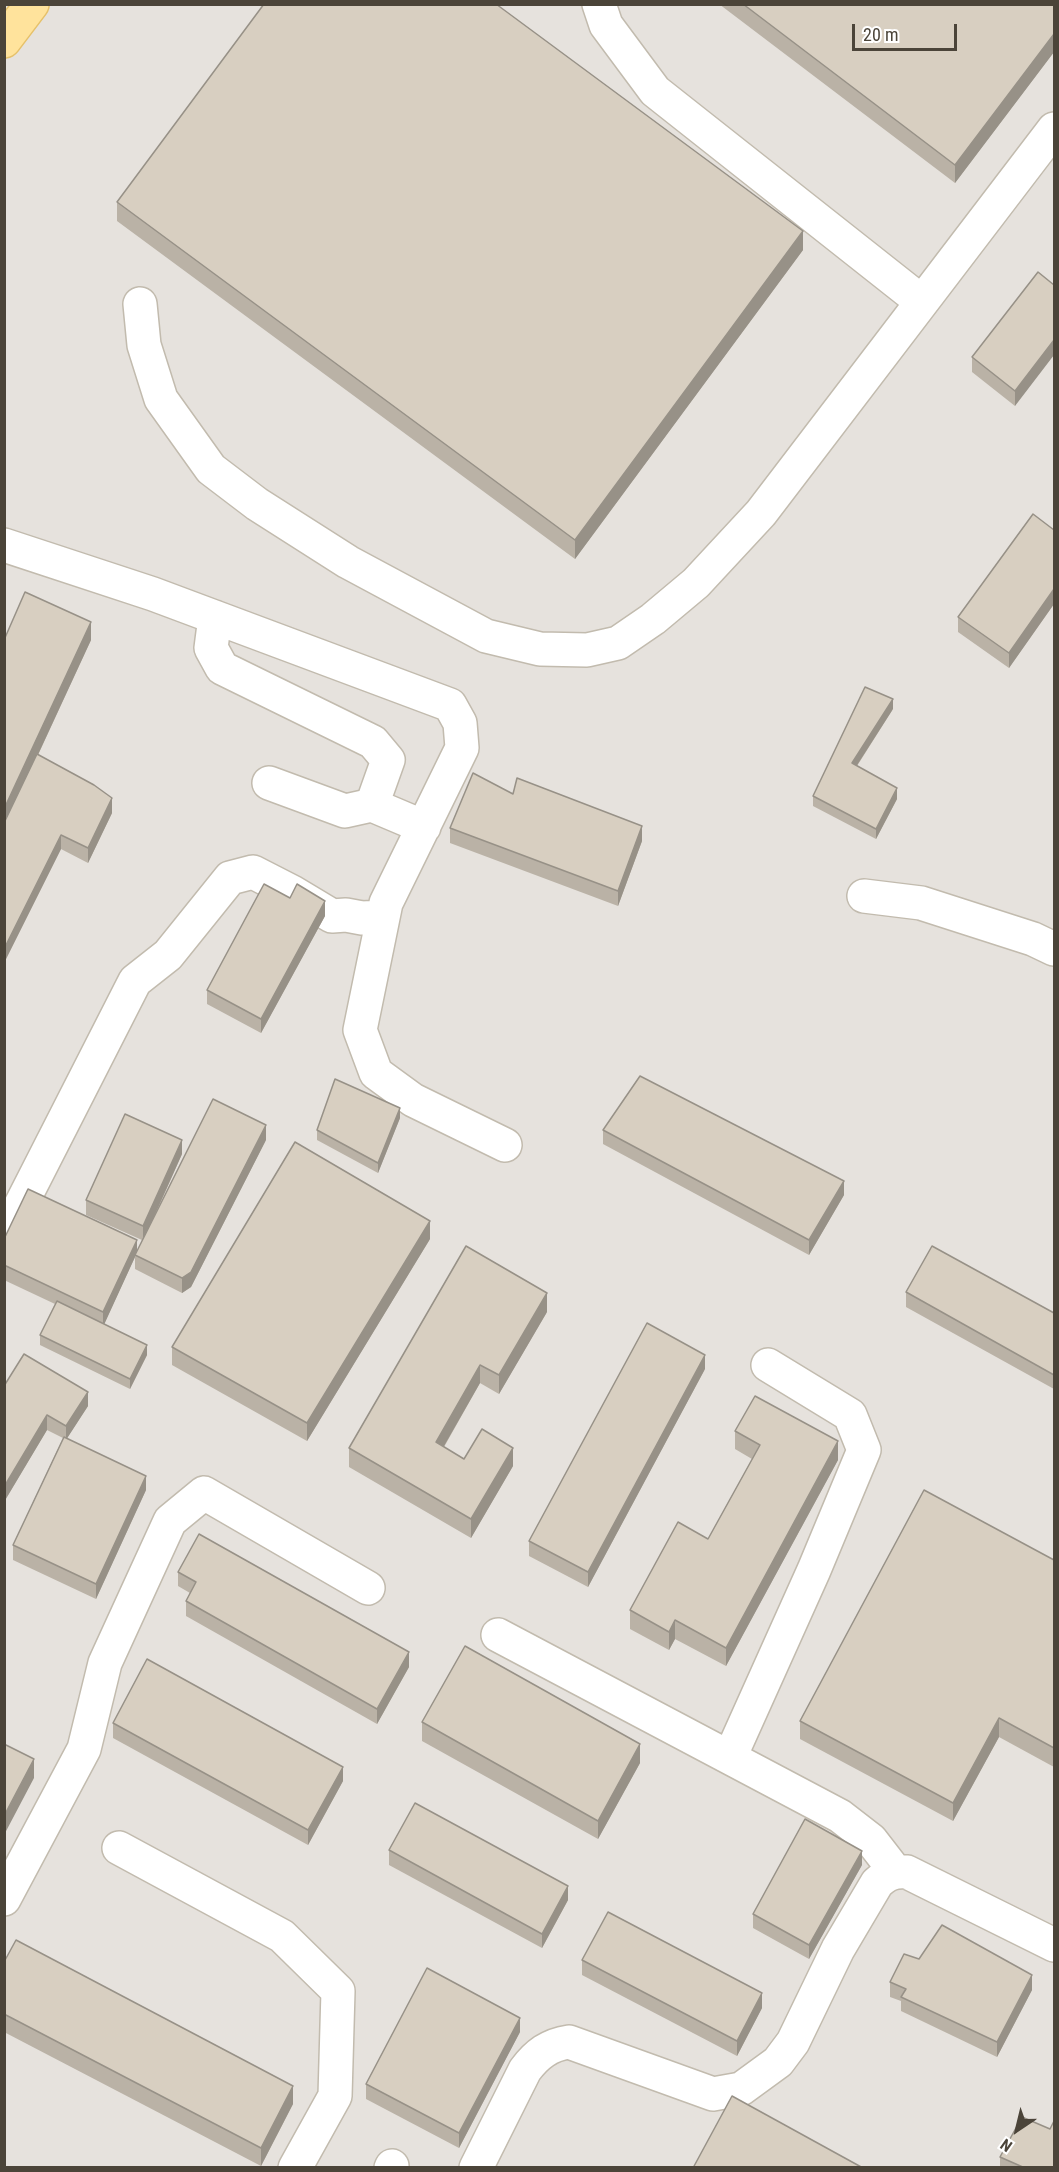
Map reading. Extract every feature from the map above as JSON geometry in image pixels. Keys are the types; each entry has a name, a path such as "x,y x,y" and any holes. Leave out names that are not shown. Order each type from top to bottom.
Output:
{"main road":[{"path":"4,41 32,4"}],"lane":[{"path":"599,4 606,25 655,92 922,302"},
{"path":"140,304 144,345 160,399 211,469 257,504 348,562 486,636 540,649 586,650 618,643 653,619 696,583 760,513 1054,129"},
{"path":"4,545 215,617 450,705 460,723 462,748 386,903 360,1030 376,1073 413,1100 505,1145"},
{"path":"215,617 211,648 222,668 372,742 388,760 372,805"},
{"path":"269,783 345,811 372,805 424,826"},
{"path":"4,1238 135,981 168,955 230,878 253,872 332,916 384,917"},
{"path":"864,896 921,903 1033,939 1054,949"},
{"path":"730,1757 814,1570 864,1450 850,1415 768,1365"},
{"path":"4,1899 84,1749 105,1663 170,1521 204,1493 368,1588"},
{"path":"498,1635 840,1816 871,1840 895,1871"},
{"path":"120,1848 282,1936 338,1991 334,2096 295,2168"},
{"path":"476,2168 525,2070 533,2059 556,2044 569,2042 713,2094 741,2089 763,2074 778,2062 793,2042 838,1949 872,1892 886,1875 895,1871 907,1872 1054,1945"}],"shaded area":[{"path":"5,5 1054,5 1054,2167 5,2167"}],"building":[{"path":"264,4 496,4 803,231 575,540 117,202"},
{"path":"743,4 1054,4 1054,34 955,165"},
{"path":"1038,272 1054,285 1054,340 1015,391 972,357"},
{"path":"1033,514 1054,530 1054,589 1009,653 958,617"},
{"path":"25,592 91,622 4,809 4,640"},
{"path":"865,687 893,699 852,763 897,788 876,829 813,796"},
{"path":"37,754 94,785 112,798 88,848 61,835 4,949 4,823"},
{"path":"473,773 513,794 517,778 642,826 618,891 450,828"},
{"path":"264,884 290,898 297,884 325,901 261,1019 207,990"},
{"path":"640,1076 844,1181 809,1240 603,1130"},
{"path":"335,1079 400,1108 378,1163 317,1130"},
{"path":"213,1099 266,1125 191,1272 182,1278 135,1255"},
{"path":"125,1114 182,1140 143,1226 86,1200"},
{"path":"295,1142 430,1221 307,1423 172,1347"},
{"path":"28,1189 137,1240 103,1312 4,1265 4,1239"},
{"path":"466,1246 547,1293 499,1375 480,1365 436,1442 464,1459 482,1429 513,1448 471,1519 349,1448"},
{"path":"932,1246 1054,1313 1054,1375 906,1292"},
{"path":"57,1301 147,1345 130,1379 40,1335"},
{"path":"647,1323 705,1355 588,1572 529,1541"},
{"path":"24,1354 88,1392 66,1426 47,1415 4,1487 4,1386"},
{"path":"755,1396 838,1441 726,1648 675,1620 669,1632 630,1610 678,1522 708,1539 760,1445 735,1431"},
{"path":"64,1437 146,1476 96,1584 13,1545"},
{"path":"924,1490 1054,1560 1054,1748 999,1718 953,1803 800,1721"},
{"path":"199,1534 409,1652 377,1709 186,1601 196,1582 178,1572"},
{"path":"465,1646 640,1744 598,1821 422,1722"},
{"path":"147,1659 343,1767 308,1830 113,1723"},
{"path":"4,1744 34,1759 4,1816"},
{"path":"415,1803 568,1886 542,1934 389,1850"},
{"path":"805,1819 862,1851 809,1945 753,1914"},
{"path":"608,1912 762,1993 737,2041 582,1960"},
{"path":"942,1925 1032,1975 997,2042 901,1997 906,1989 890,1982 904,1954 919,1959"},
{"path":"16,1940 293,2086 261,2148 4,2014 4,1962"},
{"path":"427,1968 520,2018 459,2133 366,2084"},
{"path":"732,2096 863,2168 693,2168"},
{"path":"1022,2117 1050,2129 1054,2121 1054,2168 1025,2168 1000,2157"}]}
